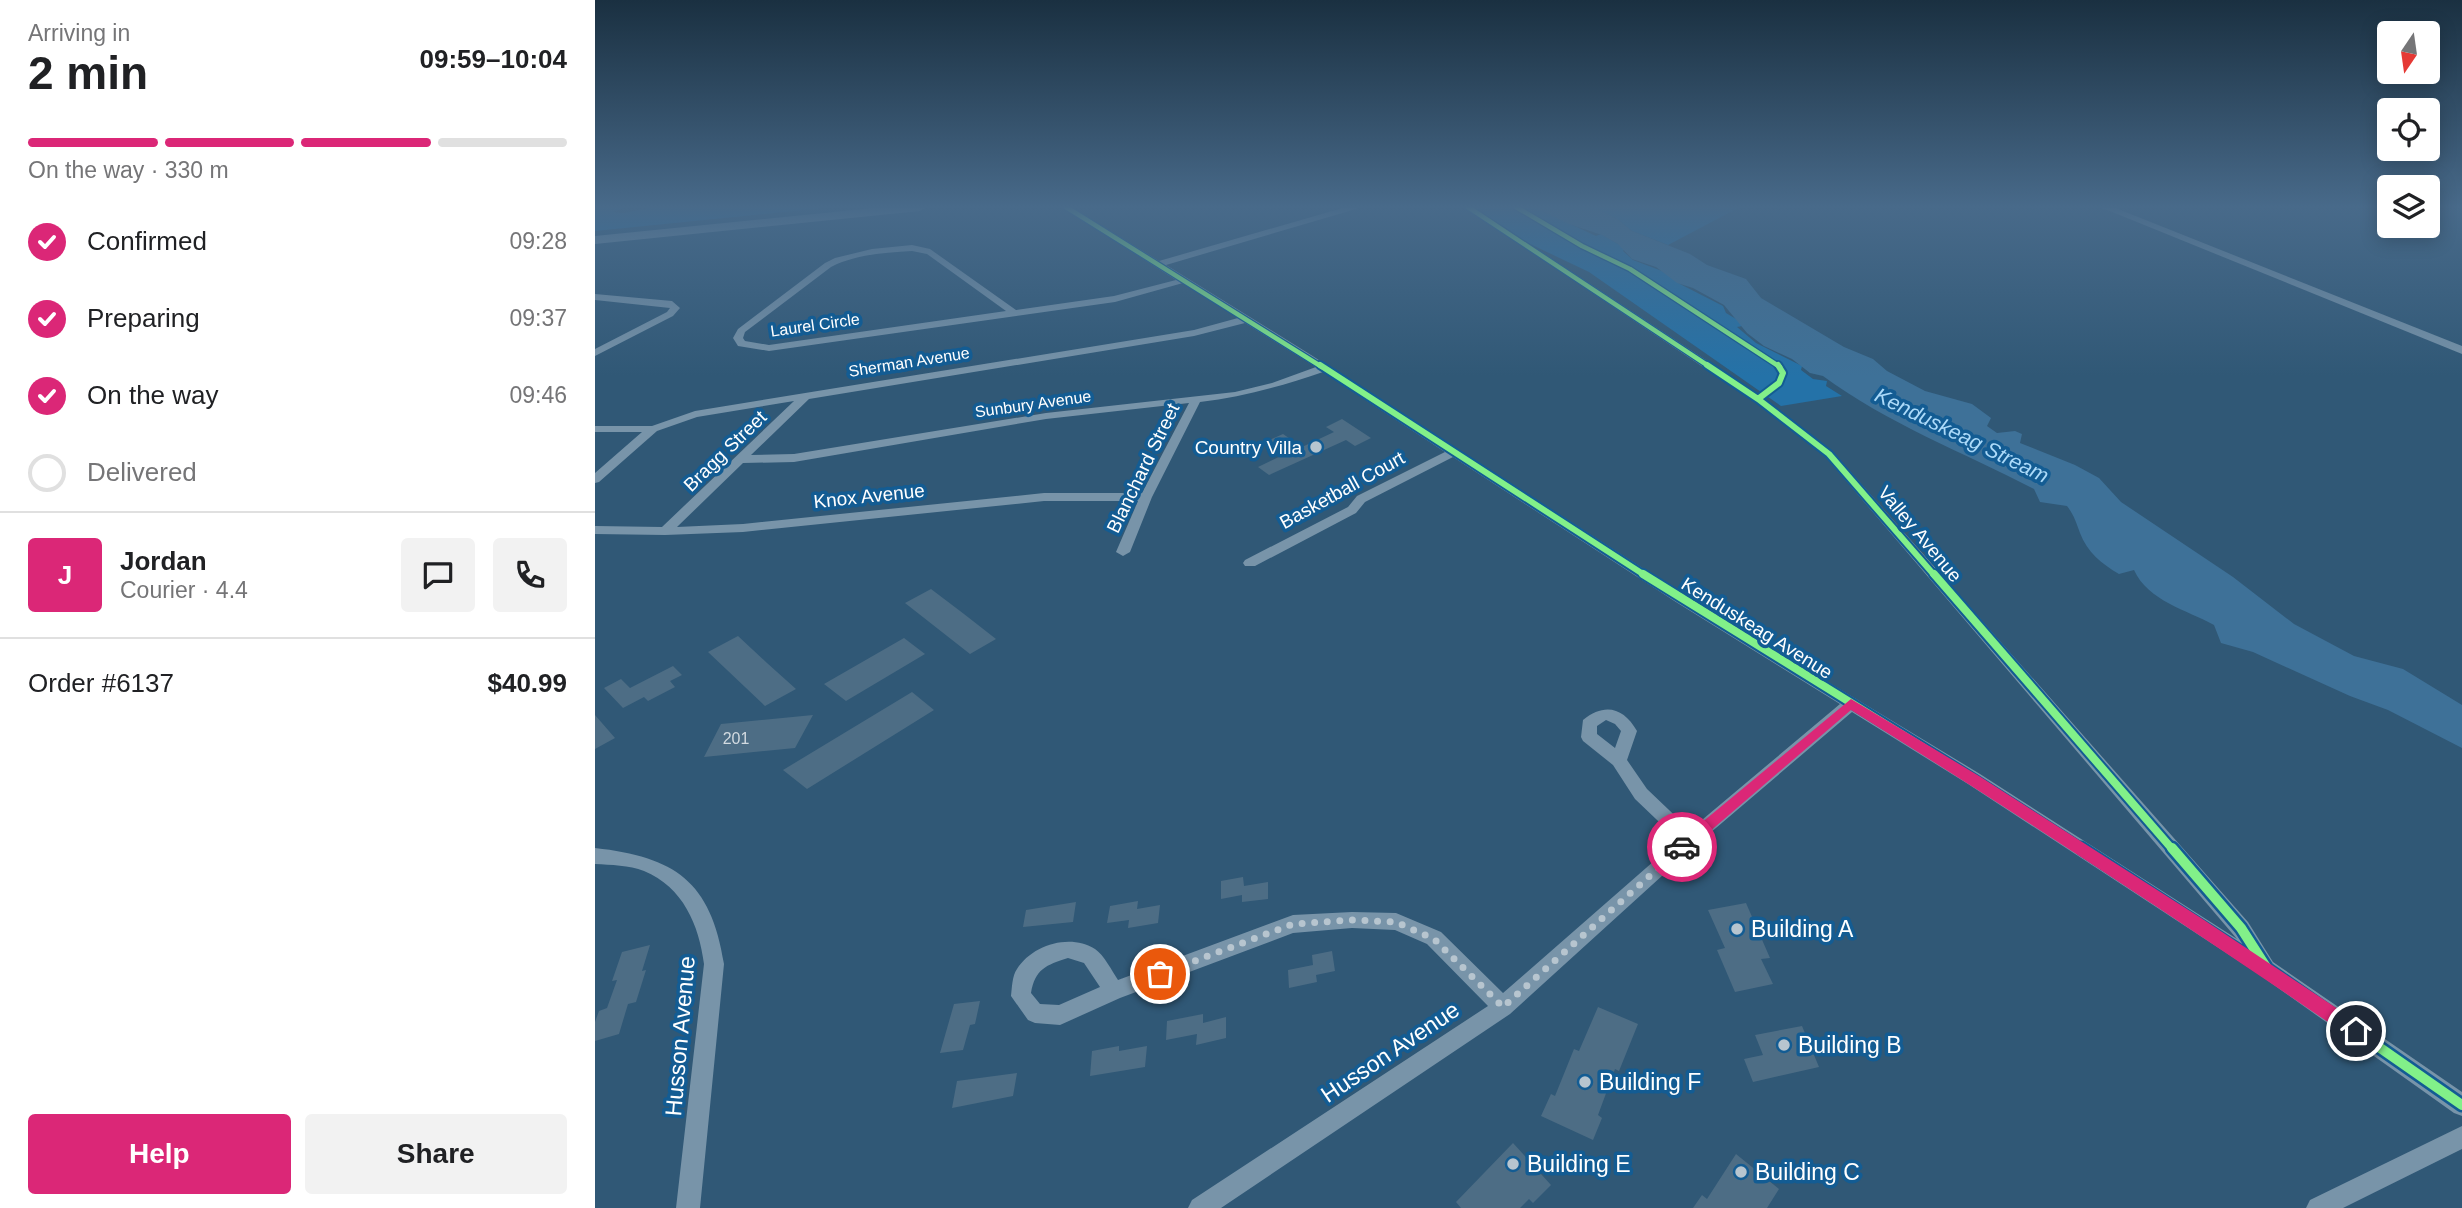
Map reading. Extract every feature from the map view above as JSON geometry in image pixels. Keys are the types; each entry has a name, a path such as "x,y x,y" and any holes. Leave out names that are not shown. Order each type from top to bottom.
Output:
{"street":[{"name":"Laurel Circle","path":"832,263 741,331 738,338 742,344 769,348 1115,299 1185,280"},
{"name":"Laurel Circle","path":"946,263 1014,313"},
{"name":"Valley Avenue","path":"1554,263 1758,399 1829,454 2241,928 2267,970"},
{"path":"2248,263 2462,349"},
{"name":"Kenduskeag Avenue","path":"1160,264 1661,587 1974,779 2267,970 2462,1105"},
{"path":"595,297 672,304 675,308 670,314 596,351"},
{"name":"Sherman Avenue","path":"595,479 653,429 695,414 1194,333 1247,319"},
{"name":"Sunbury Avenue","path":"743,459 794,457 1046,416 1196,400 1265,388 1324,368"},
{"name":"Bragg Street","path":"665,531 808,394"},
{"name":"Blanchard Street","path":"1122,552 1146,497 1196,400"},
{"path":"595,429 653,429"},
{"name":"Basketball Court","path":"1250,563 1352,509 1361,499 1454,452"},
{"name":"Knox Avenue","path":"595,530 743,528 1044,497 1146,497"},
{"name":"Husson Avenue","path":"1200,1208 1503,1007 1690,840 1851,704"},
{"path":"1619,760 1631,784 1656,812 1690,840"},
{"name":"Husson Avenue","path":"595,856 647,864 668,876 687,891 701,913 712,944 714,964 688,1208"},
{"path":"1114,990 1090,956 1068,949 1040,958 1024,975 1021,996 1035,1013 1060,1015 1114,990 1293,924 1352,920 1396,922 1434,939 1503,1007"},
{"path":"2318,1208 2462,1137"}],"shaded area":[{"path":"1571,263 1642,263 1662,271 1680,284 1723,306 1726,313 1741,322 1742,326 1737,327 1756,343 1802,366 1801,370 1813,379 1827,381 1826,386 1842,396 1781,406 1589,272"}],"water":[{"name":"Kenduskeag Stream","path":"1645,263 1704,263 1746,279 1761,298 1844,347 1873,359 1887,371 1925,391 1972,404 1991,418 1987,426 1997,433 2015,431 2022,434 2020,443 2075,465 2099,478 2121,502 2233,577 2294,624 2354,656 2403,669 2462,705 2462,748 2388,710 2350,696 2253,652 2221,643 2214,625 2158,597 2140,581 2134,570 2119,574 2101,562 2083,540 2067,506 2040,502 2034,489 1926,437 1873,409 1823,376 1810,373 1792,359 1764,346 1747,333 1724,305 1693,288 1677,283 1656,267"}],"building":[{"name":"Country Villa","path":"1342,419 1371,438 1355,446 1346,440 1269,475 1258,467 1285,454 1267,441 1283,434 1302,447 1334,432 1326,427"},
{"path":"931,589 996,639 970,654 905,603"},
{"path":"738,636 796,689 765,706 708,652"},
{"path":"904,638 925,654 846,701 824,684"},
{"path":"673,666 682,675 670,681 675,687 648,701 644,697 623,708 604,688 621,679 630,688"},
{"path":"912,692 934,710 807,789 783,770"},
{"path":"595,715 615,738 595,749"},
{"path":"813,715 795,748 704,757 721,724"},
{"path":"1243,877 1244,886 1268,882 1268,899 1242,902 1242,895 1221,899 1221,881"},
{"path":"1138,901 1137,909 1160,905 1158,923 1128,928 1129,920 1107,923 1110,906"},
{"path":"1076,902 1073,922 1023,927 1026,910"},
{"name":"Building A","path":"1746,903 1770,958 1761,959 1773,984 1735,992 1717,950 1725,948 1708,910"},
{"path":"650,945 636,1002 628,1004 619,1034 595,1041 595,1022 599,1011 607,1008 617,980 612,981 622,952"},
{"path":"1332,951 1335,971 1316,975 1317,982 1289,988 1288,970 1313,965 1312,955"},
{"path":"980,1001 975,1024 970,1025 963,1050 940,1053 954,1004"},
{"name":"Building F","path":"1598,1007 1638,1024 1619,1071 1615,1069 1598,1115 1602,1118 1593,1140 1541,1116 1551,1094 1555,1096 1574,1049 1579,1051"},
{"path":"1203,1014 1203,1023 1226,1017 1226,1038 1196,1045 1197,1034 1166,1040 1167,1021"},
{"name":"Building B","path":"1802,1026 1819,1067 1753,1082 1744,1059 1763,1055 1755,1035"},
{"path":"1119,1046 1119,1051 1147,1046 1145,1067 1090,1076 1092,1051"},
{"path":"1017,1073 1013,1096 952,1108 957,1081"},
{"name":"Building E","path":"1513,1143 1551,1185 1533,1203 1529,1199 1520,1208 1461,1208 1456,1202"},
{"name":"Building C","path":"1736,1154 1779,1189 1767,1208 1693,1208 1702,1195 1707,1199"}],"cycle path":[{"path":"1157,263 1307,357 1681,599 1974,779 2267,969 2462,1105"},
{"path":"1553,263 1758,399 1829,454 2241,928 2266,967"},
{"path":"1618,263 1779,366 1783,373 1779,383 1758,399"}],"way so far":[{"path":"1160,974 1293,924 1352,920 1396,922 1434,939 1503,1007 1682,847"}],"place":[{"name":"Country Villa","path":"1316,447"},
{"name":"Building A","path":"1737,929"},
{"name":"Building B","path":"1784,1045"},
{"name":"Building F","path":"1585,1082"},
{"name":"Building E","path":"1513,1164"},
{"name":"Building C","path":"1741,1172"}],"route":[{"path":"1682,847 1851,704 1974,779 2356,1031"}]}
